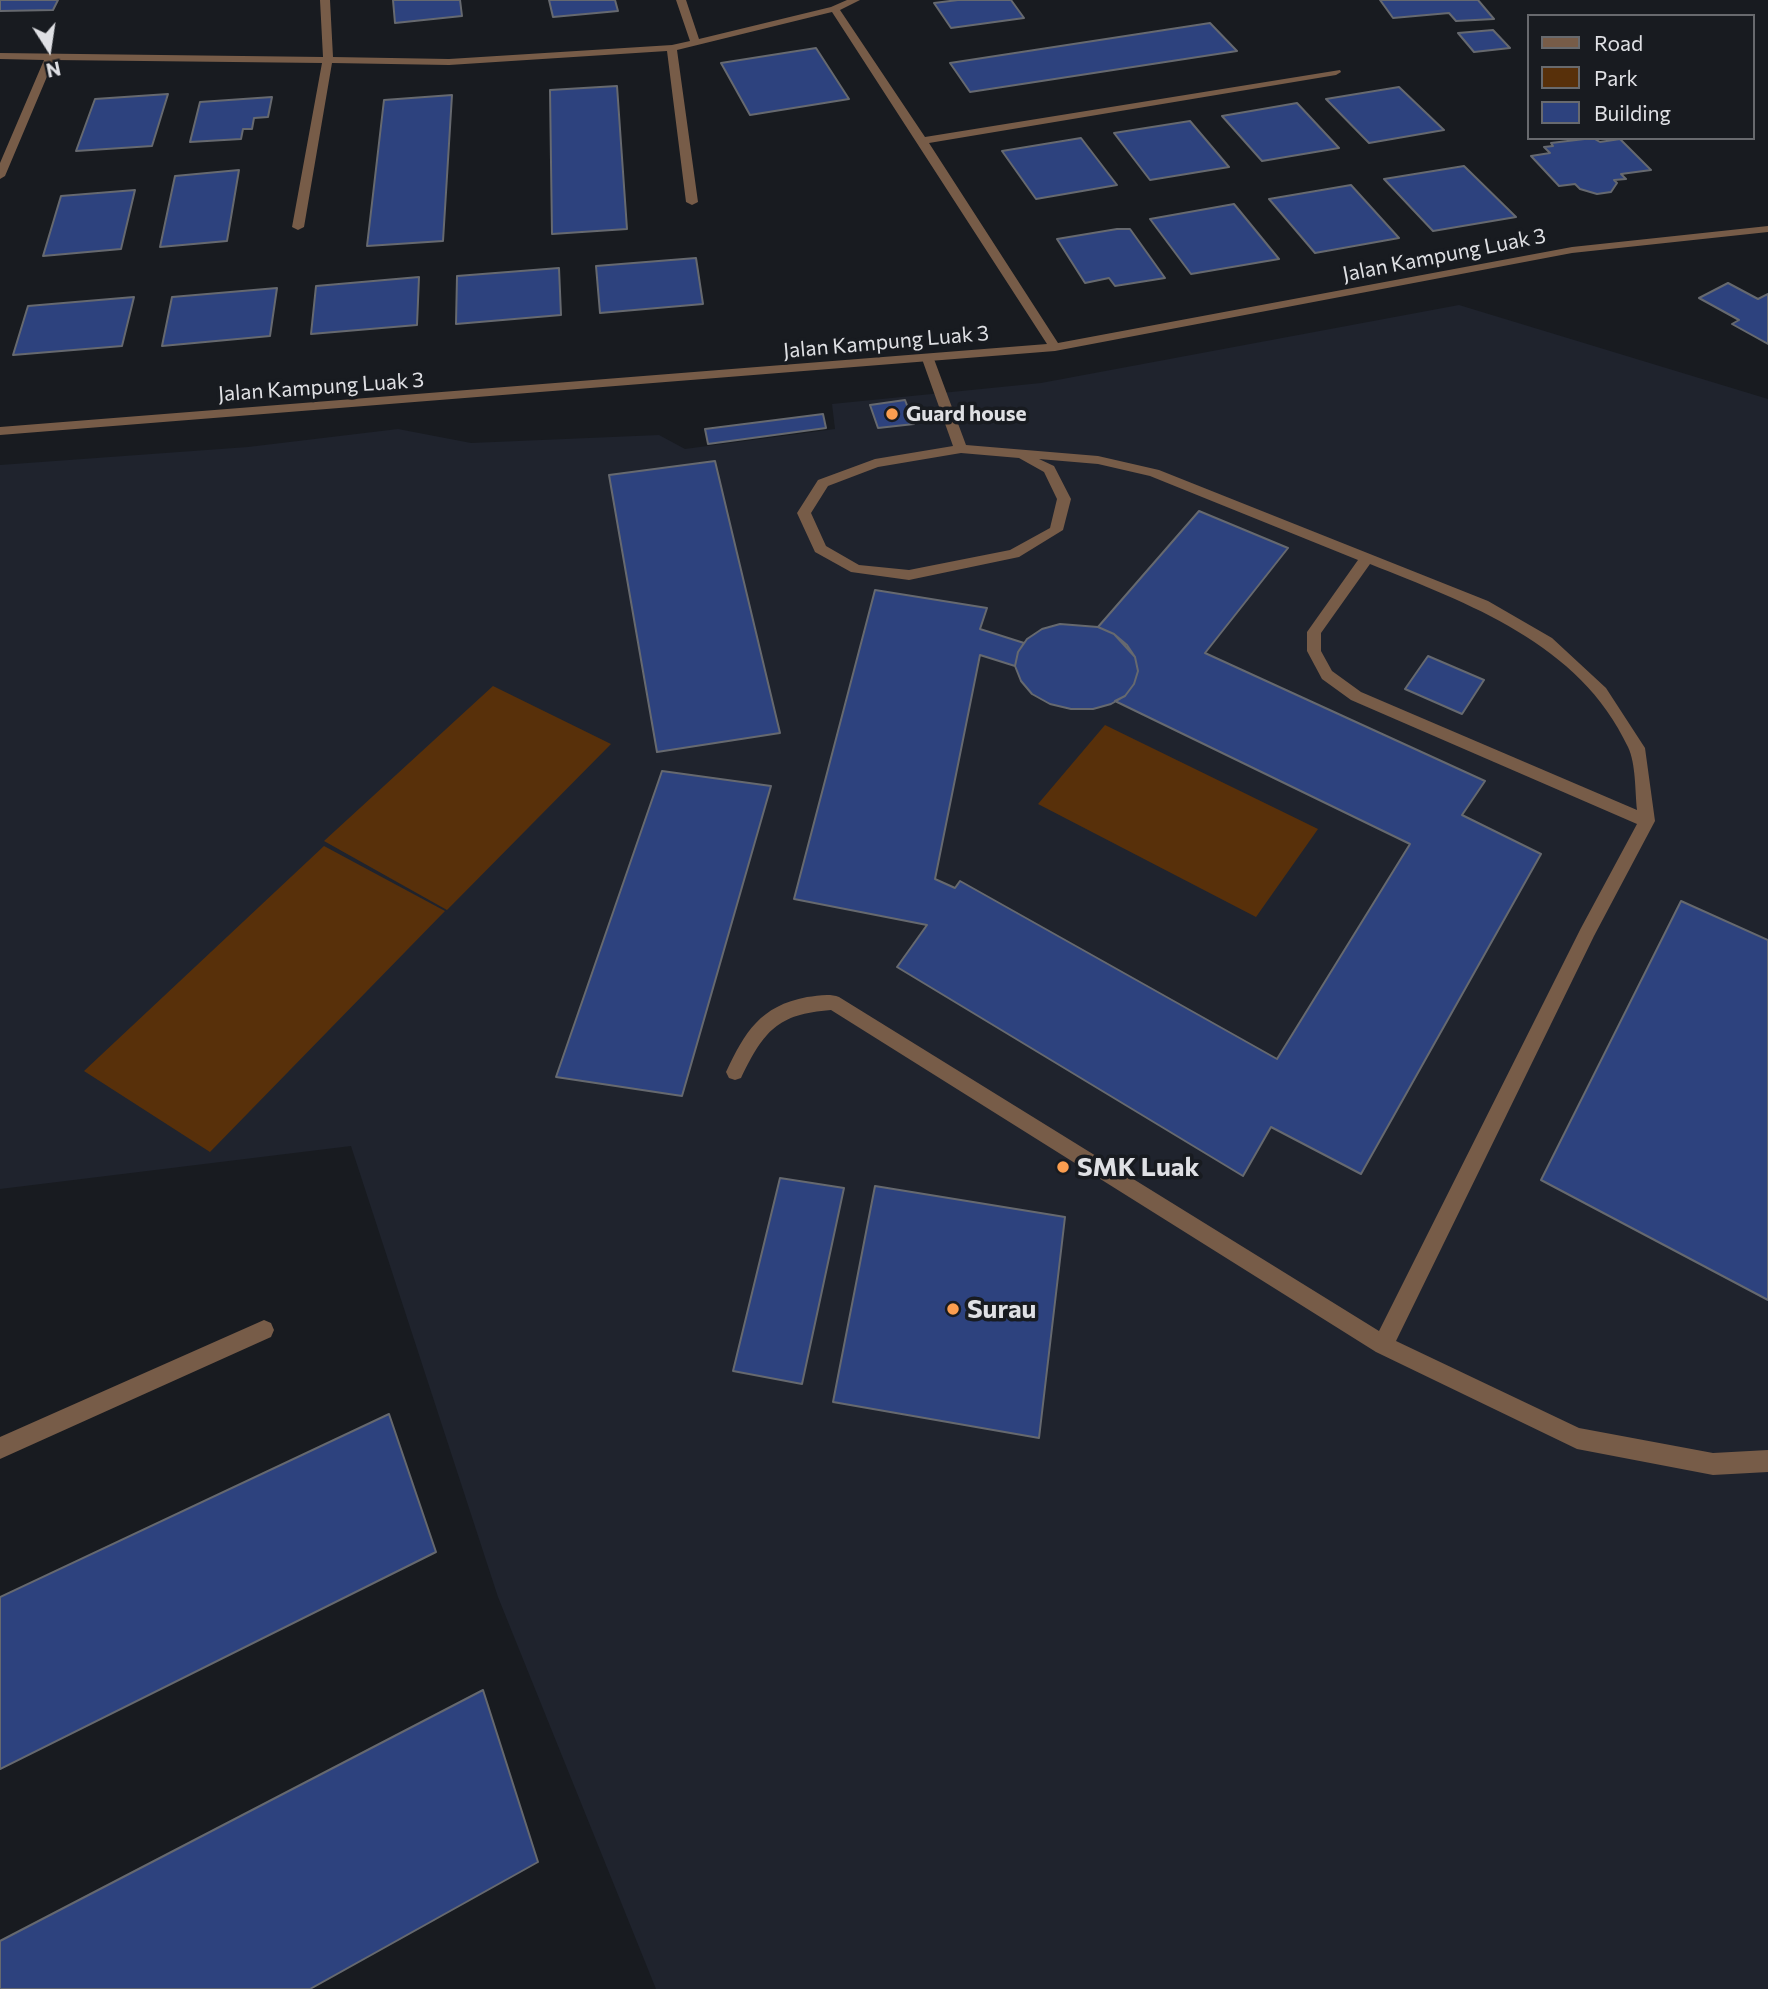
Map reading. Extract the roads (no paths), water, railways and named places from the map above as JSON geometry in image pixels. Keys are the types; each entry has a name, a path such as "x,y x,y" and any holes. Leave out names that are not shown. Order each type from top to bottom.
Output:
{"street":[{"path":"298,227 328,59 325,0"},
{"path":"681,0 695,42"},
{"path":"0,56 449,62 672,48 834,9 855,0"},
{"path":"834,9 1055,347"},
{"path":"672,48 692,202"},
{"path":"0,176 51,55"},
{"path":"922,141 1336,72"},
{"name":"Jalan Kampung Luak 3","path":"0,431 1055,347 1572,250 1768,229"},
{"path":"928,359 961,449"},
{"path":"1013,452 1049,469 1064,499 1056,530 1014,554 909,575 856,569 820,549 804,513 823,483 875,463 961,449 1013,452 1098,460 1154,473 1483,604 1547,642 1601,692 1637,748 1647,821 1587,933 1383,1345"},
{"path":"1368,556 1314,632 1314,651 1327,675 1356,696 1647,821"},
{"path":"735,1072 753,1035 776,1013 807,1003 834,1002 1383,1345 1577,1438 1713,1464 1768,1461"},
{"path":"0,1448 264,1330"}],"place":[{"name":"Guard house","path":"892,414"},
{"name":"SMK Luak","path":"1063,1167"},
{"name":"Surau","path":"953,1309"}]}
